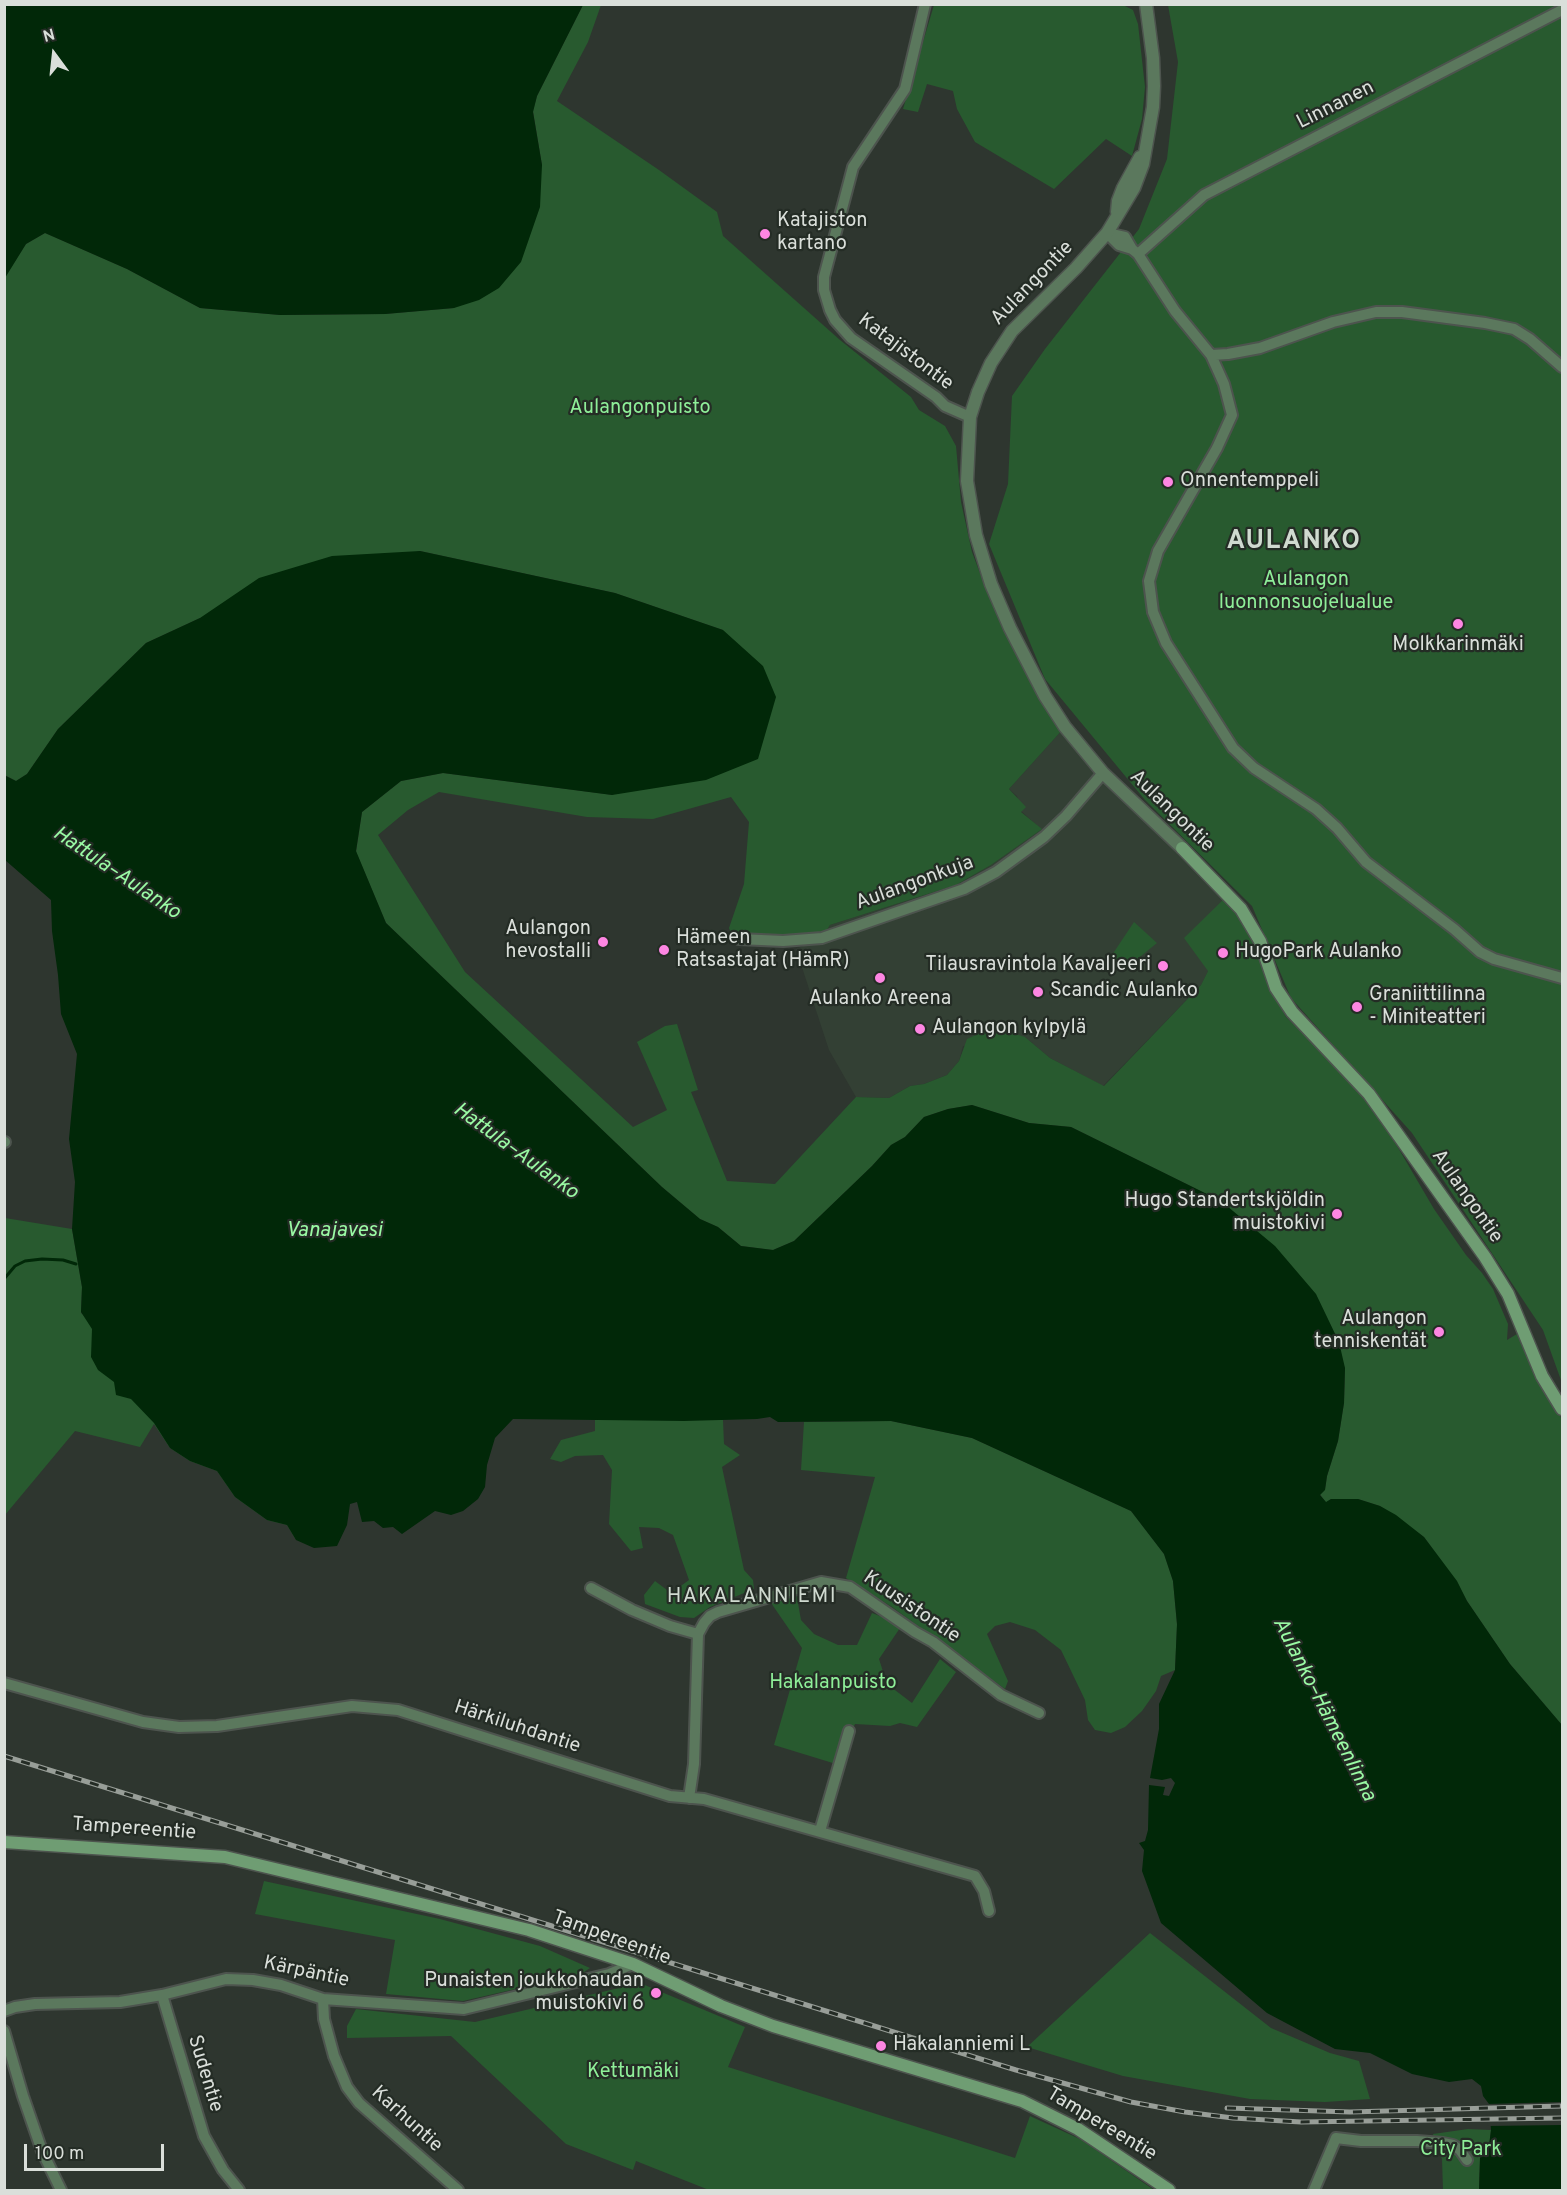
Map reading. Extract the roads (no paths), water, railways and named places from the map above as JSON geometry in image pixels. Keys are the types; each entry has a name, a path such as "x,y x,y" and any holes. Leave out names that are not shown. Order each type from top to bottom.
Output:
{"main road":[{"name":"Aulangontie","path":"1182,848 1241,909 1260,941 1276,988 1292,1012 1369,1094 1485,1257 1508,1294 1542,1376 1563,1409"},
{"name":"Tampereentie","path":"4,1842 200,1854 245,1861 529,1930 633,1964 722,2006 773,2026 1022,2101 1078,2129 1169,2190"}],"street":[{"name":"Katajistontie","path":"926,4 905,89 853,167 824,278 824,290 835,320 851,338 936,397 945,406 970,417"},
{"name":"Aulangontie","path":"1146,4 1154,86 1147,146 1123,188 1118,201 1116,218 1107,233 1076,268 1012,331 991,363 970,417 967,481 976,535 992,584 1019,647 1045,696 1065,727 1103,773 1182,848"},
{"name":"Linnanen","path":"1135,251 1204,195 1563,10"},
{"path":"1107,233 1125,237 1175,311 1210,355 1224,384 1232,415 1217,448 1158,551 1149,580 1153,612 1166,643 1233,748 1254,768 1316,809 1337,828 1366,862 1454,929 1480,952 1494,959 1563,978"},
{"path":"1210,355 1260,348 1334,321 1376,312 1402,312 1485,322 1514,329 1530,339 1563,367"},
{"name":"Aulangonkuja","path":"739,939 783,941 822,938 964,889 996,872 1044,837 1066,816 1103,773"},
{"name":"Kuusistontie","path":"698,1634 710,1616 718,1612 821,1582 836,1583 850,1587 933,1642 1001,1695 1039,1713"},
{"path":"591,1588 632,1610 670,1626 698,1634 694,1764 689,1798"},
{"name":"Härkiluhdantie","path":"4,1683 143,1722 179,1727 217,1726 332,1707 366,1706 415,1714 670,1796 704,1799 975,1876 984,1890 989,1911"},
{"path":"820,1831 849,1731"},
{"name":"Kärpäntie","path":"4,2012 15,2007 35,2004 120,2002 226,1980 253,1980 281,1985 323,1999 464,2009 609,1974 633,1964"},
{"name":"Sudentie","path":"162,1995 204,2136 223,2169 239,2190"},
{"name":"Karhuntie","path":"323,1999 324,2019 334,2056 347,2087 359,2103 458,2190"},
{"path":"4,2031 42,2151 61,2190"},
{"path":"1314,2190 1336,2138 1361,2141 1417,2141 1453,2145 1465,2155 1467,2160"}],"water":[{"path":"5,4 583,5 537,96 533,112 542,165 540,207 521,262 499,288 479,300 454,308 385,314 280,315 200,308 127,269 45,233 26,244 5,278"},
{"name":"Vanajavesi","path":"420,551 615,593 723,630 763,666 776,697 758,759 706,780 612,795 443,773 401,781 362,812 356,851 386,923 662,1187 700,1219 718,1227 741,1246 773,1250 794,1241 891,1145 905,1137 924,1117 948,1109 972,1105 1029,1123 1071,1127 1221,1201 1275,1246 1316,1294 1339,1342 1345,1368 1344,1403 1338,1441 1325,1490 1320,1495 1326,1502 1331,1499 1358,1499 1380,1506 1396,1515 1424,1537 1457,1581 1467,1601 1510,1664 1562,1725 1562,2190 1479,2190 1480,2158 1489,2146 1491,2130 1489,2104 1483,2096 1481,2086 1472,2079 1449,2082 1412,2074 1370,2053 1335,2049 1267,2013 1161,1923 1142,1871 1144,1850 1139,1843 1145,1841 1148,1830 1149,1785 1165,1787 1163,1795 1169,1796 1175,1783 1171,1778 1162,1780 1150,1778 1159,1729 1159,1704 1175,1670 1177,1624 1173,1581 1164,1554 1131,1511 972,1438 891,1421 778,1422 770,1417 684,1421 513,1419 495,1438 487,1465 485,1487 478,1499 463,1511 451,1515 435,1511 402,1534 393,1527 383,1528 374,1521 362,1522 357,1502 350,1504 347,1525 337,1546 314,1548 296,1540 287,1525 267,1520 235,1497 217,1471 190,1461 170,1448 154,1423 131,1399 116,1395 114,1382 98,1370 91,1357 92,1329 81,1312 82,1287 72,1229 75,1182 69,1139 77,1054 61,1014 51,900 5,860 4,775 16,781 27,774 58,729 146,643 200,618 259,578 332,556"}],"waterway":[{"path":"4,1279 15,1266 25,1261 63,1260 76,1264"}],"railway":[{"path":"4,1756 1016,2070 1131,2102 1233,2118 1301,2122 1562,2118"},
{"path":"1227,2108 1350,2112 1562,2106"}],"place":[{"name":"Katajiston kartano","path":"765,234"},
{"name":"Onnentemppeli","path":"1168,482"},
{"name":"Molkkarinmäki","path":"1458,624"},
{"name":"Aulangon hevostalli","path":"603,942"},
{"name":"Hämeen Ratsastajat (HämR)","path":"664,950"},
{"name":"HugoPark Aulanko","path":"1223,953"},
{"name":"Tilausravintola Kavaljeeri","path":"1163,966"},
{"name":"Aulanko Areena","path":"880,978"},
{"name":"Scandic Aulanko","path":"1038,992"},
{"name":"Graniittilinna - Miniteatteri","path":"1357,1007"},
{"name":"Aulangon kylpylä","path":"920,1029"},
{"name":"Hugo Standertskjöldin muistokivi","path":"1337,1214"},
{"name":"Aulangon tenniskentät","path":"1439,1332"},
{"name":"Punaisten joukkohaudan muistokivi 6","path":"656,1993"},
{"name":"Hakalanniemi L","path":"881,2046"}],"district":[{"name":"AULANKO","path":"1294,543"},
{"name":"HAKALANNIEMI","path":"752,1598"}],"park label":[{"name":"Aulangonpuisto","path":"640,409"},
{"name":"Aulangon luonnonsuojelualue","path":"1306,592"},
{"name":"Hakalanpuisto","path":"833,1684"},
{"name":"Kettumäki","path":"633,2073"},
{"name":"City Park","path":"1461,2151"}],"water label":[{"name":"Hattula–Aulanko","path":"116,874"},
{"name":"Hattula–Aulanko","path":"515,1152"},
{"name":"Aulanko–Hämeenlinna","path":"1323,1710"}]}
